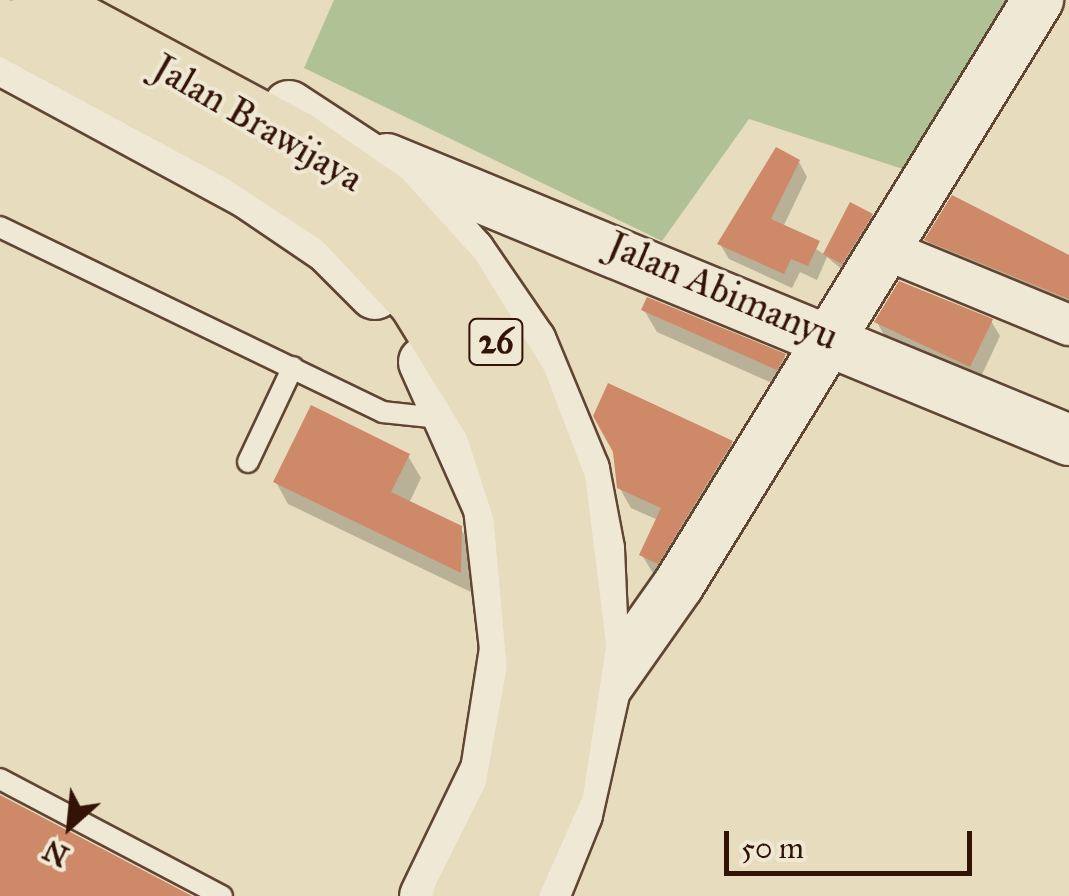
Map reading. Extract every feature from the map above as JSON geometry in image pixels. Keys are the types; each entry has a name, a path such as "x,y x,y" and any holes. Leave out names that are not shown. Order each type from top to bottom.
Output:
{"highway":[{"name":"Jalan Brawijaya","path":"39,0 296,138 383,198 453,275 520,384 558,484 578,645 560,770 508,896"},
{"name":"Jalan Brawijaya","path":"0,25 240,154 339,219 416,301 491,423 520,512 534,668 510,794 460,896"}],"street":[{"path":"96,0 372,156 470,253 553,388 593,513 605,688 577,814 544,896"},
{"path":"605,688 1038,0"},
{"path":"0,58 248,193 329,248 398,323 456,418 490,508 505,649 486,770 425,896"},
{"name":"Jalan Abimanyu","path":"372,156 464,183 1069,440"},
{"path":"882,248 1069,325"}],"lane":[{"path":"0,227 383,412 456,418"},
{"path":"248,462 293,367"},
{"path":"0,778 222,896"}],"green space":[{"path":"334,0 1007,0 903,169 749,119 662,241 304,68"}],"building":[{"path":"776,147 800,160 771,219 820,241 808,266 791,259 784,274 717,244"},
{"path":"952,195 1069,255 1069,299 924,240"},
{"path":"850,202 873,214 842,264 823,254"},
{"path":"899,281 993,319 970,367 874,322"},
{"path":"647,297 786,354 777,370 641,310"},
{"path":"608,383 733,441 658,564 639,555 661,508 617,488 613,452 593,416"},
{"path":"311,405 410,454 391,492 462,526 461,573 273,482"},
{"path":"0,795 192,896 0,896"}]}
